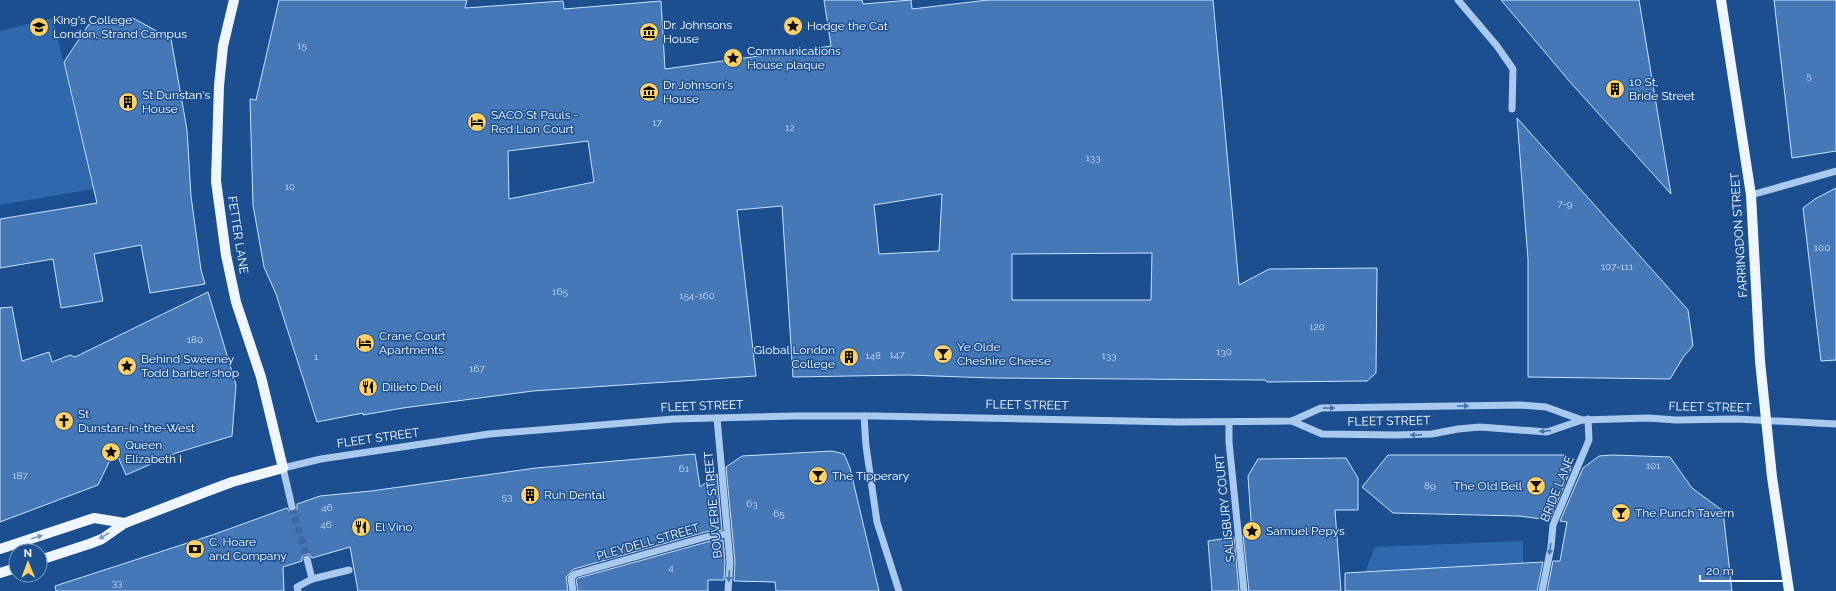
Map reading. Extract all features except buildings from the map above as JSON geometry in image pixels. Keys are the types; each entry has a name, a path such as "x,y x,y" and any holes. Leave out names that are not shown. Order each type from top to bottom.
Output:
{"main road":[{"name":"FETTER LANE","path":"234,0 222,53 219,86 216,181 226,255 236,302 261,377 283,468"},
{"name":"FARRINGDON STREET","path":"1721,0 1751,195 1760,361 1766,421 1789,591"},
{"name":"FLEET STREET","path":"48,557 102,539 125,523 232,482 283,468"},
{"path":"0,548 94,518 125,523"}],"street":[{"path":"1458,0 1513,69 1512,109"},
{"path":"1751,195 1836,171"},
{"name":"FLEET STREET","path":"283,468 327,458 489,434 577,426 717,418 864,416 1229,422 1292,421 1322,408 1521,405 1546,407 1585,420"},
{"path":"864,416 866,446 877,522 899,591"},
{"name":"BOUVERIE STREET","path":"717,418 730,562 728,591"},
{"name":"FLEET STREET","path":"1292,421 1322,434 1395,435 1432,434 1480,427 1547,432 1585,420 1648,418 1676,420 1736,419 1836,424"},
{"name":"BRIDE LANE","path":"1542,591 1550,547 1552,525 1589,440 1585,420"},
{"name":"SALISBURY COURT","path":"1229,422 1229,442 1244,591"},
{"path":"283,468 292,506"},
{"name":"PLEYDELL STREET","path":"573,591 571,578 575,574 706,537 727,534"},
{"path":"307,559 312,579"},
{"path":"298,591 297,587 312,579 348,570"}],"shaded area":[{"path":"53,18 93,189 0,205 0,31"},
{"path":"1523,541 1523,563 1365,572 1375,547"}],"tunnel":[{"path":"292,507 307,559"}],"place":[{"name":"Hodge the Cat","path":"793,26"},
{"name":"King's College London, Strand Campus","path":"39,27"},
{"name":"Dr. Johnsons House","path":"649,32"},
{"name":"Communications House plaque","path":"733,58"},
{"name":"10 St, Bride Street","path":"1615,89"},
{"name":"Dr Johnson's House","path":"649,92"},
{"name":"St Dunstan's House","path":"128,102"},
{"name":"SACO St Pauls - Red Lion Court","path":"477,122"},
{"name":"Crane Court Apartments","path":"365,343"},
{"name":"Ye Olde Cheshire Cheese","path":"943,354"},
{"name":"Global London College","path":"849,357"},
{"name":"Behind Sweeney Todd barber shop","path":"127,366"},
{"name":"Dilieto Deli","path":"368,387"},
{"name":"St Dunstan-in-the-West","path":"64,421"},
{"name":"Queen Elizabeth I","path":"111,452"},
{"name":"The Tipperary","path":"818,476"},
{"name":"The Old Bell","path":"1536,486"},
{"name":"Ruh Dental","path":"530,495"},
{"name":"The Punch Tavern","path":"1621,513"},
{"name":"El Vino","path":"361,527"},
{"name":"Samuel Pepys","path":"1252,531"},
{"name":"C. Hoare and Company","path":"195,549"}]}
